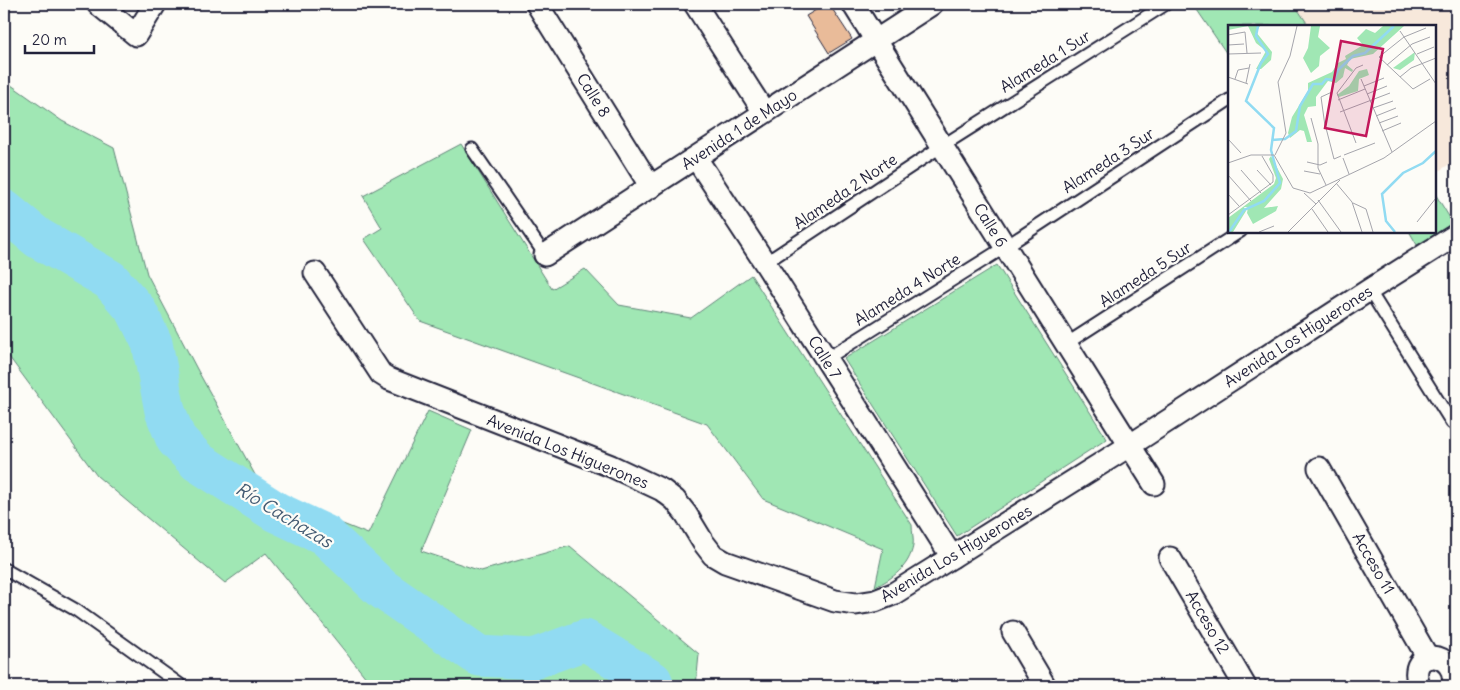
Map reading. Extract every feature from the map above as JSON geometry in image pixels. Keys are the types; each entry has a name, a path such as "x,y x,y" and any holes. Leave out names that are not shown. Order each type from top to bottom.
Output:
{"street":[{"path":"98,4 136,35 155,4"},
{"name":"Calle 8","path":"538,4 651,187"},
{"path":"695,4 764,112"},
{"name":"Calle 6","path":"853,4 1154,484"},
{"name":"Avenida 1 de Mayo","path":"545,255 932,4"},
{"name":"Calle 7","path":"696,158 766,263 952,557"},
{"name":"Avenida Los Higuerones","path":"315,273 382,374 388,379 610,466 662,490 675,500 713,554 725,562 835,601 856,604 875,601 892,594 1129,446 1456,235"},
{"name":"Acceso 11","path":"1320,468 1428,658"},
{"name":"Acceso 12","path":"1170,558 1245,686"},
{"path":"1014,632 1045,686"},
{"path":"1419,686 1416,680 1418,667 1428,658 1440,656 1450,662 1454,673"}],"lane":[{"name":"Alameda 1 Sur","path":"942,146 1166,4"},
{"name":"Alameda 3 Sur","path":"1005,247 1228,101"},
{"name":"Alameda 2 Norte","path":"766,263 942,146"},
{"path":"472,149 545,255"},
{"name":"Alameda 5 Sur","path":"1066,344 1239,232"},
{"name":"Alameda 4 Norte","path":"826,359 1005,247"},
{"path":"1369,290 1452,423"},
{"path":"4,569 76,610 182,686"}],"shaded area":[{"path":"1294,4 1456,4 1456,160 1435,173 1435,25 1308,25"}],"green space":[{"path":"1193,4 1294,4 1308,25 1228,25 1228,56"},
{"path":"4,80 62,121 114,148 147,274 265,493 368,534 428,411 472,430 421,551 481,571 570,546 699,654 696,686 376,686 371,684 266,553 225,583 97,476 4,350"},
{"path":"461,144 552,289 585,269 619,305 691,318 751,275 912,525 913,544 911,553 904,566 888,580 875,587 883,549 763,499 707,424 420,321 364,239 382,228 363,196"},
{"path":"1435,194 1453,223 1417,245 1410,232 1435,232"},
{"path":"997,265 1107,439 957,536 844,359"}],"building":[{"path":"829,4 852,39 829,53 806,16"}],"waterway":[{"name":"Río Cachazas","path":"4,210 38,238 110,280 136,310 152,343 165,411 176,439 198,462 276,512 325,535 381,588 479,656 533,659 585,640 652,681 654,686"}]}
